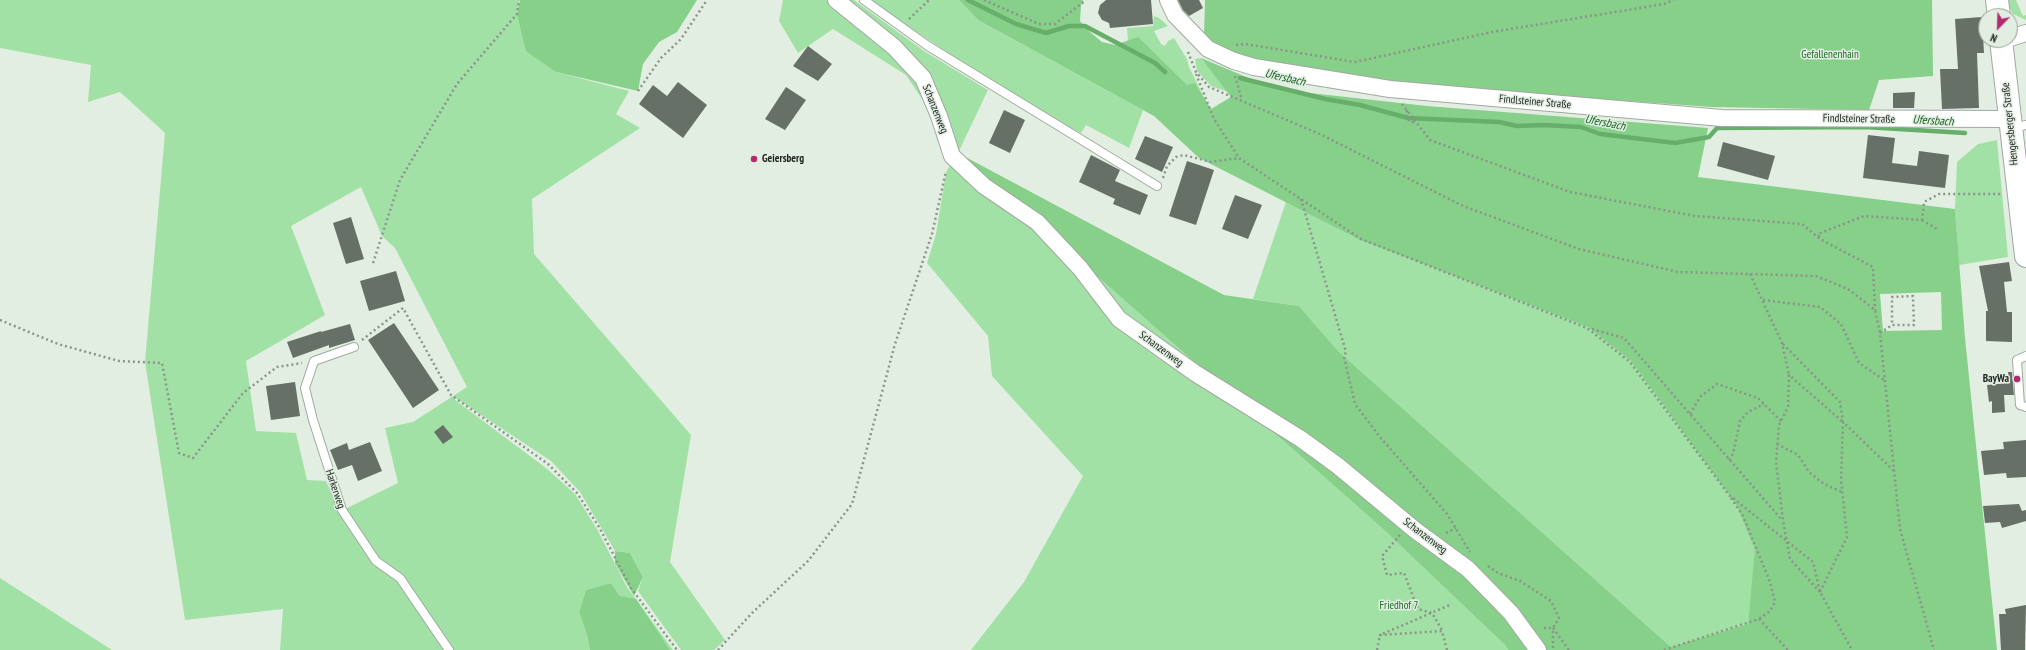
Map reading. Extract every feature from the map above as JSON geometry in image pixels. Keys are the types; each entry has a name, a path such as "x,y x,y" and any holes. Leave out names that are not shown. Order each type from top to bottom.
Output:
{"main road":[{"name":"Hengersberger Straße","path":"2003,48 2018,122 2018,194 2026,256"}],"street":[{"name":"Schanzenweg","path":"836,0 894,47 923,78 939,116 952,156 984,186 1037,222 1080,268 1120,319 1194,373 1301,439 1338,466 1409,524 1468,569 1511,613 1538,650"},
{"name":"Findlsteiner Straße","path":"1168,0 1175,15 1208,49 1234,61 1254,67 1390,89 1722,118 2018,122"}],"lane":[{"path":"864,0 928,46 1157,186"},
{"path":"314,361 354,346"},
{"path":"2026,356 2018,360 2020,405 2026,407"},
{"name":"Harkerweg","path":"314,361 305,388 313,420 342,510 376,561 400,578 449,650"}],"path":[{"path":"373,263 400,180 457,84 517,14 518,0"},
{"path":"638,91 661,58 681,39 707,0"},
{"path":"902,26 929,0"},
{"path":"984,0 1039,24 1055,24 1086,0"},
{"path":"1208,49 1245,44 1355,62 1492,32 1664,4 1674,0"},
{"path":"1186,47 1214,119 1239,158 1361,239 1589,329 1624,338 1783,520"},
{"path":"1234,61 1235,82 1242,101"},
{"path":"1196,72 1209,87 1322,135 1463,206 1579,249 1678,272 1816,276 1848,289 1875,310"},
{"path":"1390,89 1430,140 1570,192 1695,216 1802,224 1820,239 1873,267 1875,310 1880,333 1900,529 1934,650"},
{"path":"1407,110 1406,115 1410,122 1416,122"},
{"path":"718,650 752,613 808,561 852,504 895,344 932,234 946,172 949,146"},
{"path":"1157,186 1164,178 1167,166 1176,157 1184,155 1211,162 1239,158"},
{"path":"1922,220 1924,202 1938,194 2018,194"},
{"path":"1300,199 1346,352 1344,357 1355,404 1400,461 1447,514 1474,556"},
{"path":"1820,239 1818,234 1864,216 1922,220 1937,229"},
{"path":"1750,274 1782,344 1789,375 1788,407 1781,421 1776,462 1786,541 1790,559 1820,592 1852,650"},
{"path":"1880,333 1892,325 1914,325 1913,296 1892,297 1892,325"},
{"path":"1762,300 1820,307 1841,324 1859,363 1885,380"},
{"path":"354,346 403,308 451,395 548,464 577,493 598,527 631,588 677,650"},
{"path":"0,320 58,344 119,361 162,363 179,453 193,458 243,393 277,367 314,361"},
{"path":"1589,329 1630,362 1729,495 1743,516 1770,582 1775,602 1770,611 1760,619 1664,650"},
{"path":"1782,344 1840,402 1843,422 1842,492 1847,537 1820,592"},
{"path":"1789,375 1843,422 1894,470"},
{"path":"1690,414 1700,397 1717,384 1758,398 1781,421"},
{"path":"1729,460 1733,454 1740,421 1748,412 1764,404"},
{"path":"1777,444 1798,455 1809,472 1824,484 1842,492"},
{"path":"1729,495 1813,562 1820,592"},
{"path":"1409,524 1382,556 1388,575 1404,573 1418,609 1432,613 1442,630 1447,650"},
{"path":"1486,565 1498,574 1520,581 1551,601 1559,618 1553,628 1554,650"},
{"path":"1380,635 1452,604"},
{"path":"1760,619 1788,650"},
{"path":"1522,628 1553,628"},
{"path":"1553,628 1569,650"},
{"path":"1380,635 1442,630"},
{"path":"1376,650 1380,635"}],"green space":[{"path":"0,0 519,0 517,14 556,72 629,91 616,114 640,128 532,199 534,254 691,435 670,562 725,640 714,650 681,650 638,591 643,577 630,553 615,551 580,492 551,461 454,397 455,400 546,468 575,494 597,529 627,587 673,650 670,650 659,634 620,596 611,583 586,590 579,612 587,635 590,650 451,650 402,577 379,559 345,509 398,483 385,428 413,422 467,387 395,248 382,236 361,187 291,226 325,315 246,361 256,431 296,433 307,480 326,481 339,511 375,563 398,580 447,650 280,650 283,609 185,620 145,362 165,133 120,92 88,102 91,65 0,48"},
{"path":"520,0 697,0 677,32 659,42 643,64 638,91 556,72 526,51 517,14"},
{"path":"783,0 854,0 924,51 988,90 958,153 906,75 833,29 798,53 779,21"},
{"path":"869,0 959,0 978,20 1143,110 1129,148 1086,125 1081,133 1059,122 998,86"},
{"path":"959,0 1083,0 1080,21 1090,32 1102,42 1115,45 1138,37 1187,85 1195,83 1211,109 1231,97 1201,58 1251,79 1310,93 1427,106 1708,128 1698,177 1955,209 1965,338 1997,650 1508,650 1505,645 1383,529 958,153 1224,295 1299,306 1338,351 1671,647 1748,624 1755,549 1736,505 1631,361 1588,327 1360,240 1199,158 1154,116 978,20","holes":["1941,292 1942,330 1883,331 1880,294"]},
{"name":"Gefallenenhain","path":"1205,0 1932,0 1933,76 1879,80 1869,110 1712,107 1484,91 1314,72 1252,60 1231,52 1204,36"},
{"path":"2007,0 2016,0 2023,16 2026,15 2026,20 2018,16 2018,8 2010,8"},
{"path":"1154,16 1159,18 1168,26 1154,31 1161,44 1165,46 1168,41 1174,38 1187,59 1189,67 1204,97 1195,83 1187,86 1128,42 1127,28 1153,26"},
{"path":"1201,58 1228,92 1211,86 1197,71 1195,59"},
{"path":"1997,140 2008,257 1959,265 1955,209 1957,162 1978,144"},
{"name":"Friedhof 7","path":"958,153 1383,529 1505,645 1508,650 971,650 1024,582 1083,476 992,376 988,336 927,263 936,234 946,172"},
{"path":"1286,202 1360,240 1588,327 1631,361 1735,504 1756,549 1748,624 1671,647 1338,351 1299,306 1253,299"},
{"path":"615,551 630,553 643,577 634,596 615,563"},
{"path":"0,578 112,650 0,650"},
{"path":"611,583 620,596 636,599 670,650 590,650 587,635 579,612 586,590"}],"building":[{"path":"1106,0 1151,0 1153,24 1110,28 1109,23 1102,20 1098,13 1100,5"},
{"path":"1178,0 1199,0 1203,8 1189,16 1183,10"},
{"path":"1978,17 1978,48 1984,48 1984,53 1977,53 1979,108 1942,109 1940,69 1958,69 1955,19"},
{"path":"808,46 832,64 818,81 793,66"},
{"path":"678,82 707,105 683,138 639,104 653,85 667,96"},
{"path":"786,87 806,100 785,130 765,119"},
{"path":"1915,92 1914,108 1893,108 1893,93"},
{"path":"1004,110 1025,120 1010,153 989,143"},
{"path":"1868,135 1895,138 1892,163 1917,166 1919,151 1949,155 1945,188 1863,178"},
{"path":"1145,136 1173,147 1162,172 1135,159"},
{"path":"1723,142 1775,156 1768,180 1717,166"},
{"path":"1091,155 1120,170 1115,181 1148,195 1140,215 1113,204 1115,199 1079,182"},
{"path":"1187,161 1214,170 1196,225 1169,216"},
{"path":"1235,195 1262,205 1248,239 1222,229"},
{"path":"351,217 364,259 346,264 333,223"},
{"path":"2009,262 2012,281 2004,282 2007,312 2012,312 2012,342 1986,341 1986,311 1988,311 1979,266"},
{"path":"396,271 405,301 369,311 360,281"},
{"path":"394,323 439,390 413,408 368,340"},
{"path":"350,324 355,340 329,348 329,345 293,358 287,342 321,331"},
{"path":"2008,372 2012,372 2014,395 2004,395 2005,412 1992,413 1992,401 1989,402 1987,385 2009,383"},
{"path":"295,382 300,416 271,420 266,386"},
{"path":"443,425 453,437 443,444 434,432"},
{"path":"2026,440 2026,477 2007,478 2006,473 1984,475 1981,451 2004,449 2003,442"},
{"path":"370,442 382,471 358,481 352,465 338,470 330,450 347,443 349,450"},
{"path":"2019,504 2022,511 2026,510 2026,521 2002,528 2000,522 1985,523 1983,506"},
{"path":"2026,605 2025,650 2001,650 1999,614 2006,614 2005,609"}],"waterway":[{"path":"968,0 1016,24 1046,33 1069,26 1085,26 1155,63 1165,72"},
{"name":"Ufersbach","path":"1240,78 1325,99 1360,105 1408,118 1499,122 1517,126 1543,125 1581,127 1600,134 1675,143 1709,137 1717,128 1865,127 1965,133"}],"place":[{"name":"Geiersberg","path":"754,159"},
{"name":"BayWa","path":"2017,379"}]}
